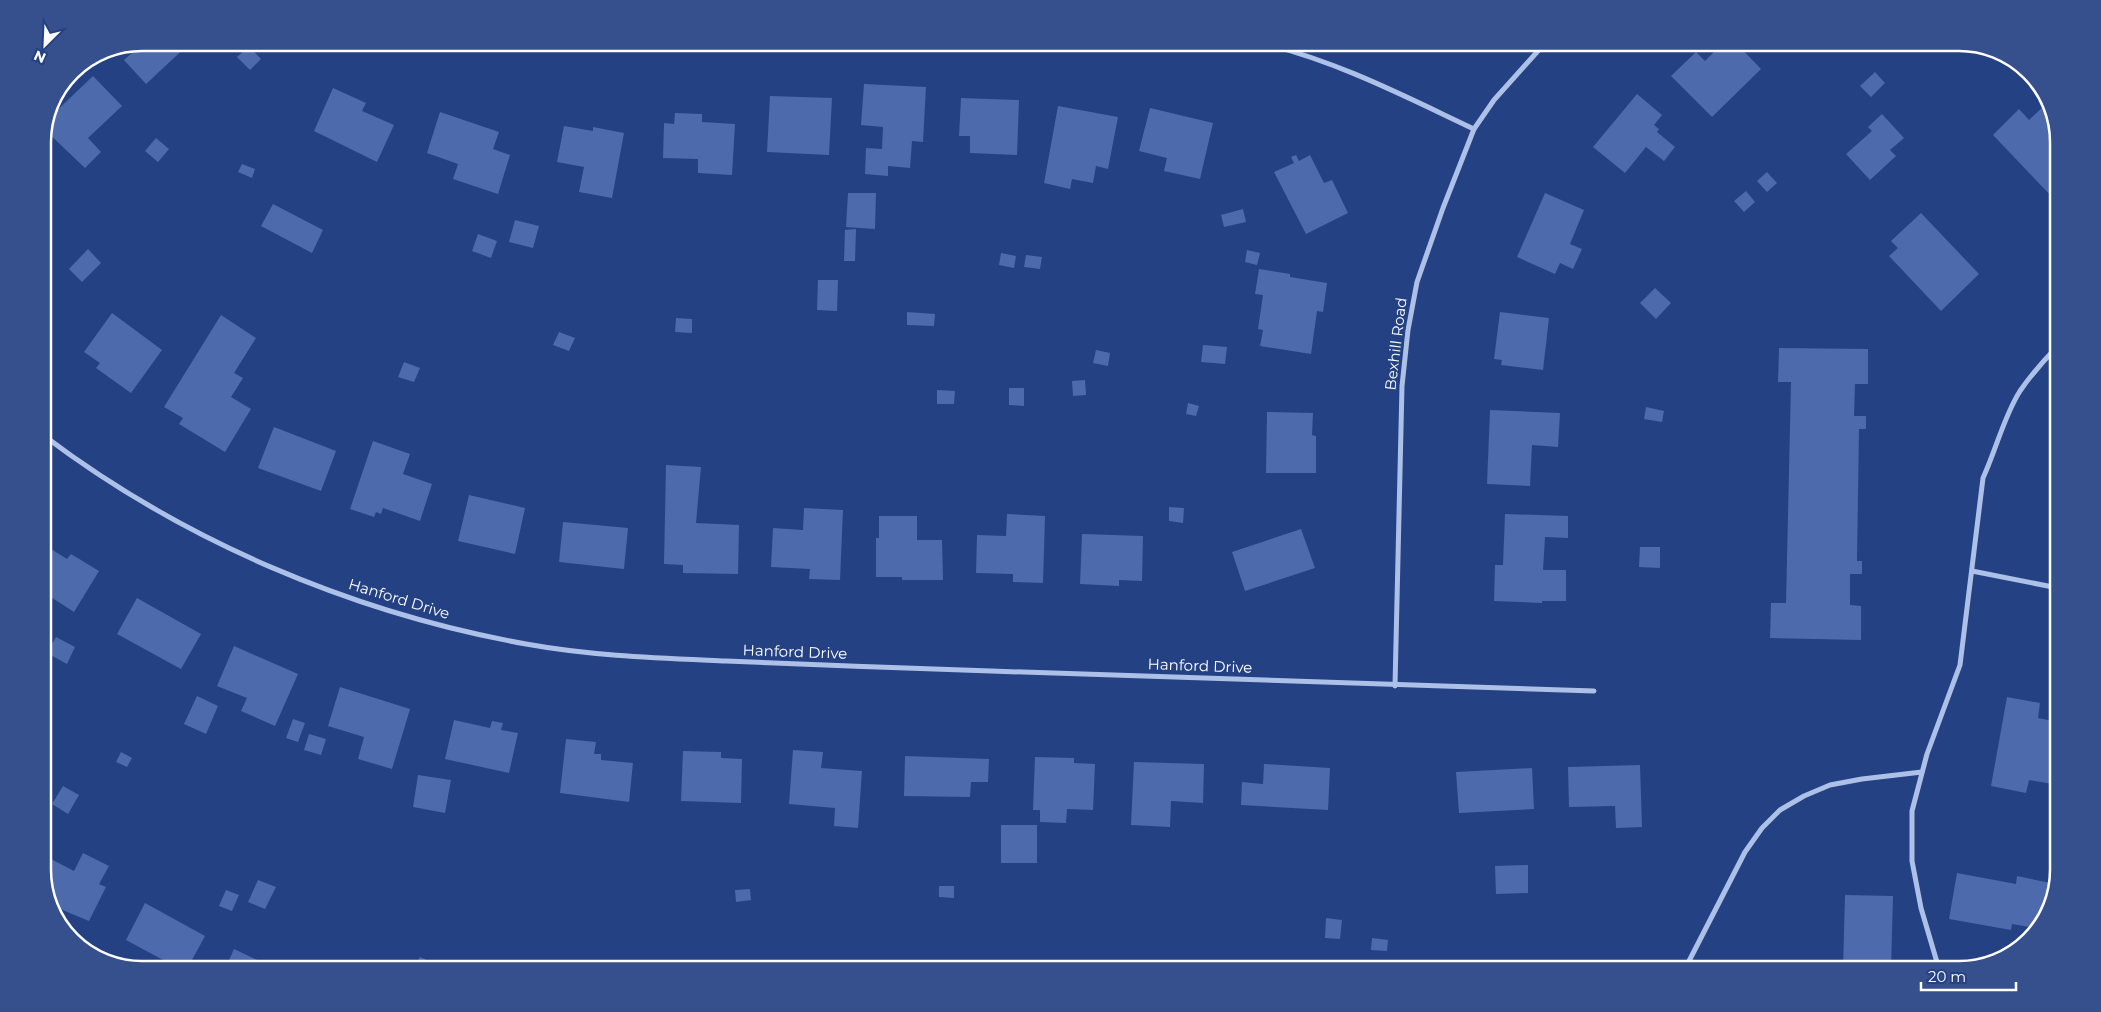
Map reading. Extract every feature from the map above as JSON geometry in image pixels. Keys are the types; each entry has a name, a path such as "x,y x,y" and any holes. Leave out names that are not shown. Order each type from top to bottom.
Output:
{"street":[{"path":"1296,51 1361,75 1474,129"},
{"name":"Bexhill Road","path":"1395,686 1402,386 1408,330 1418,282 1474,129 1494,100 1538,51"},
{"path":"1936,961 1921,908 1912,861 1912,811 1922,772 1960,665 1984,478 1996,451 2003,428 2020,392 2050,356"},
{"name":"Hanford Drive","path":"51,442 85,467 183,525 261,563 361,602 433,624 527,644 635,657 1395,686 1594,691"},
{"path":"1972,571 2050,586"},
{"path":"1689,961 1746,852 1762,828 1780,810 1804,796 1830,785 1922,772"}],"building":[{"path":"181,51 146,84 124,60 133,52"},
{"path":"244,51 254,51 261,59 250,70 237,57"},
{"path":"1715,51 1744,51 1761,69 1712,117 1671,76 1696,52 1705,61"},
{"path":"1875,72 1885,83 1871,97 1860,86"},
{"path":"93,76 122,106 88,138 101,152 85,168 51,136 57,111"},
{"path":"864,84 926,87 923,142 912,141 910,168 888,166 888,176 865,174 866,148 882,149 883,127 861,125"},
{"path":"333,88 366,103 362,111 394,125 377,162 314,131"},
{"path":"1637,94 1662,115 1654,125 1659,129 1657,132 1675,147 1664,161 1646,147 1625,173 1593,147"},
{"path":"770,96 832,98 829,155 767,152"},
{"path":"961,98 1019,100 1017,155 970,153 970,136 959,136"},
{"path":"1058,106 1118,117 1108,169 1096,166 1093,183 1072,179 1070,189 1044,183"},
{"path":"2042,107 2050,136 2050,195 1993,135 2019,109 2029,120"},
{"path":"1150,108 1213,123 1200,179 1164,171 1167,158 1139,151"},
{"path":"440,112 499,132 493,149 510,155 498,194 453,179 458,164 427,153"},
{"path":"675,113 702,114 702,122 735,124 732,175 698,173 698,159 663,158 664,123 674,124"},
{"path":"1882,114 1904,138 1890,150 1896,156 1870,180 1846,154 1872,131 1868,127"},
{"path":"564,126 593,131 593,127 624,133 612,198 579,192 584,167 557,162"},
{"path":"156,138 169,149 158,162 145,151"},
{"path":"1296,155 1299,161 1310,155 1324,183 1332,180 1348,213 1306,234 1274,172 1294,163 1291,157"},
{"path":"242,164 255,169 252,178 238,172"},
{"path":"1767,172 1777,183 1767,192 1757,181"},
{"path":"1746,191 1755,202 1744,212 1734,201"},
{"path":"848,193 876,193 875,229 846,227"},
{"path":"1545,193 1584,210 1570,244 1582,249 1573,269 1560,263 1555,274 1517,257"},
{"path":"273,204 323,230 312,253 261,226"},
{"path":"1243,209 1246,222 1224,227 1221,215"},
{"path":"1921,213 1979,274 1941,311 1889,256 1898,248 1891,241"},
{"path":"515,220 539,226 533,248 509,242"},
{"path":"856,229 855,261 844,261 845,230"},
{"path":"478,234 497,241 491,258 472,251"},
{"path":"88,249 101,263 82,282 69,269"},
{"path":"1247,250 1260,253 1257,265 1245,262"},
{"path":"1001,253 1016,256 1014,268 999,265"},
{"path":"1026,255 1042,257 1040,269 1024,267"},
{"path":"1259,269 1290,274 1290,277 1327,283 1323,312 1317,311 1311,354 1260,346 1263,330 1258,329 1263,295 1255,294"},
{"path":"818,280 838,280 837,311 817,310"},
{"path":"1655,288 1671,303 1656,319 1640,303"},
{"path":"907,312 935,314 934,326 907,325"},
{"path":"1500,312 1549,318 1543,370 1501,365 1502,360 1494,359"},
{"path":"112,313 162,350 131,393 96,368 100,363 84,352"},
{"path":"221,315 256,338 234,373 243,378 231,397 251,409 225,452 179,424 183,418 164,407"},
{"path":"676,318 692,319 692,333 675,332"},
{"path":"559,332 575,338 569,351 553,345"},
{"path":"1203,345 1227,347 1225,364 1201,362"},
{"path":"1779,348 1868,349 1868,384 1855,384 1854,416 1866,416 1866,429 1859,429 1857,561 1862,561 1862,574 1850,574 1850,605 1861,606 1861,640 1770,638 1771,603 1786,603 1791,382 1778,382"},
{"path":"1096,350 1110,353 1108,366 1093,363"},
{"path":"404,362 420,368 414,382 398,377"},
{"path":"1085,380 1086,395 1073,396 1072,381"},
{"path":"1009,388 1024,388 1024,406 1009,405"},
{"path":"937,390 955,391 954,404 937,404"},
{"path":"1188,403 1199,406 1196,416 1186,414"},
{"path":"1646,407 1664,411 1662,422 1644,419"},
{"path":"1490,410 1560,413 1558,447 1532,445 1530,486 1487,484"},
{"path":"1267,412 1313,413 1312,435 1316,436 1316,473 1266,473"},
{"path":"274,427 336,451 321,491 258,468"},
{"path":"373,441 410,454 403,474 432,484 420,521 383,508 381,514 376,512 374,517 350,509"},
{"path":"666,465 701,467 696,523 739,525 738,574 683,573 683,565 664,564"},
{"path":"469,495 525,508 515,554 458,541"},
{"path":"1169,507 1184,508 1183,523 1169,521"},
{"path":"804,508 843,510 840,580 809,579 810,569 771,567 773,528 803,530"},
{"path":"1007,514 1045,516 1043,583 1013,582 1013,574 976,573 977,535 1006,536"},
{"path":"1505,514 1568,516 1568,538 1545,537 1543,570 1566,570 1566,601 1542,601 1542,603 1494,601 1495,565 1503,565"},
{"path":"879,516 917,516 917,540 942,540 943,580 902,580 902,577 876,577 876,538 879,538"},
{"path":"563,522 628,528 624,569 559,562"},
{"path":"1301,529 1315,568 1245,591 1232,552"},
{"path":"1082,534 1143,536 1142,581 1119,580 1119,586 1080,584"},
{"path":"1640,547 1660,547 1660,568 1639,567"},
{"path":"51,549 67,559 71,554 99,571 74,612 51,597"},
{"path":"137,598 201,634 181,669 117,634"},
{"path":"56,637 75,647 67,664 51,655 51,646"},
{"path":"234,646 298,674 275,726 241,711 247,698 217,686"},
{"path":"340,687 410,709 392,769 358,759 364,737 328,726"},
{"path":"197,696 218,706 206,734 184,724"},
{"path":"2007,697 2040,703 2038,718 2050,720 2050,784 2029,780 2026,793 1991,786"},
{"path":"293,719 305,723 298,742 286,738"},
{"path":"454,720 490,728 492,721 503,723 501,730 518,733 509,773 445,759"},
{"path":"309,734 326,739 321,755 304,750"},
{"path":"566,739 596,742 594,754 601,754 601,760 633,763 629,802 560,793"},
{"path":"793,750 823,752 821,768 862,771 858,828 834,826 835,808 789,804"},
{"path":"683,751 721,752 721,758 742,759 741,803 681,801"},
{"path":"121,752 132,758 127,767 116,762"},
{"path":"905,756 989,759 988,782 971,782 970,797 904,796"},
{"path":"1035,757 1074,758 1074,763 1095,764 1093,810 1067,809 1066,823 1040,822 1040,810 1033,810"},
{"path":"1134,762 1204,764 1203,803 1171,801 1170,827 1131,825"},
{"path":"1264,764 1330,768 1328,810 1241,805 1242,782 1263,784"},
{"path":"1640,765 1642,827 1616,828 1615,806 1569,807 1568,767"},
{"path":"1532,768 1534,809 1459,813 1456,772"},
{"path":"418,775 451,780 445,813 413,807"},
{"path":"63,786 79,795 68,814 52,804"},
{"path":"1001,825 1037,825 1037,863 1001,863"},
{"path":"83,853 109,866 99,884 106,887 89,921 61,909 53,888 51,859 74,871"},
{"path":"1528,865 1528,893 1496,894 1495,866"},
{"path":"1957,873 2016,884 2017,876 2049,883 2043,905 2029,927 2012,924 2011,930 1949,919"},
{"path":"258,880 276,887 265,909 248,902"},
{"path":"939,886 954,886 954,898 939,897"},
{"path":"750,889 751,900 736,902 735,890"},
{"path":"226,890 239,895 232,911 219,906"},
{"path":"1845,895 1893,896 1891,961 1843,961"},
{"path":"145,903 205,936 191,961 165,961 126,940"},
{"path":"1326,918 1342,920 1340,939 1325,938"},
{"path":"1372,938 1388,940 1387,951 1371,950"},
{"path":"234,949 259,961 229,961"},
{"path":"420,957 428,961 418,961"}]}
